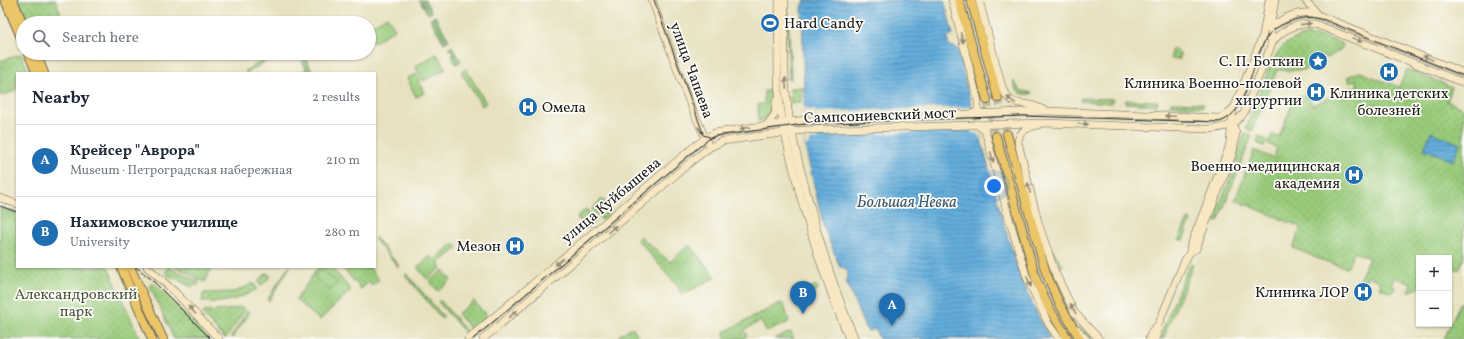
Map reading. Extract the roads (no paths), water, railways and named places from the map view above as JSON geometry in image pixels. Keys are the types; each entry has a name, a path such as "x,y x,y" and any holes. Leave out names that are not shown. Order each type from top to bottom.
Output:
{"main road":[{"path":"5,0 16,26"},
{"path":"12,0 19,16"},
{"name":"улица Чапаева","path":"652,0 688,99 710,147"},
{"path":"779,0 779,94 787,122"},
{"path":"785,0 788,132 811,235 824,277 849,339"},
{"path":"952,0 978,100 978,110 974,113"},
{"path":"959,0 987,100"},
{"path":"971,0 998,98"},
{"path":"979,0 1003,90 1010,101 1048,111 1218,118 1227,115 1233,109"},
{"path":"1155,339 1158,333 1158,325 1184,262 1190,252 1196,249 1233,152 1236,133 1232,125 1233,109 1263,35 1269,0"},
{"path":"1270,46 1275,0"},
{"path":"1305,0 1312,10 1319,15"},
{"path":"1263,35 1271,28 1285,20 1301,13 1309,13 1319,15 1464,73"},
{"path":"1266,19 1271,28 1281,32"},
{"path":"1232,125 1244,113 1270,46 1276,37 1281,32 1303,24 1315,24 1464,83"},
{"path":"31,60 37,72"},
{"path":"39,60 44,72"},
{"path":"767,125 775,114 776,97 779,94"},
{"name":"Сампсониевский мост","path":"787,122 805,120 1048,111"},
{"path":"1218,118 1232,125"},
{"name":"улица Куйбышева","path":"468,339 705,138 718,132 787,122"},
{"path":"1044,123 1023,130 1019,137 1019,147 1039,225 1055,272 1074,312 1098,339"},
{"name":"Сампсониевский мост","path":"788,132 805,130 976,124 1044,123 1209,129 1222,128 1232,125"},
{"path":"976,124 985,130 1027,278 1048,323 1059,339"},
{"path":"788,132 817,234 839,301 855,339"},
{"name":"улица Куйбышева","path":"483,339 652,194 710,147 723,141 788,132"},
{"path":"1007,134 1046,273 1059,303 1080,339"},
{"path":"996,136 1036,278 1049,308 1068,339"},
{"path":"0,198 16,204"},
{"path":"121,268 152,339"},
{"path":"130,268 163,339"},
{"path":"148,268 175,292 219,339"},
{"path":"1070,323 1086,339"},
{"path":"1149,339 1152,331 1158,325"}],"water":[{"name":"Большая Невка","path":"805,0 944,0 953,34 948,37 948,43 950,46 957,48 976,124 983,138 981,140 1009,242 1027,292 1051,339 879,339 875,329 868,331 865,328 846,281 848,272 845,268 840,267 824,228 805,146 802,5 804,4"},
{"path":"1431,132 1460,144 1453,161 1424,149"}],"tunnel":[{"path":"998,98 1007,134"},
{"path":"987,100 996,136"}],"tram line":[{"path":"654,0 703,133"},
{"path":"473,339 694,151 710,138 715,136 805,124 1022,116 1219,122 1230,116 1238,107 1250,81 1259,53 1272,31 1287,23 1298,19 1307,18 1325,20 1464,76"},
{"path":"698,127 703,135 713,138"},
{"path":"0,206 16,212"},
{"path":"137,268 151,279 211,339"}],"place":[{"name":"Hard Candy","path":"770,23"},
{"name":"С. П. Боткин","path":"1318,61"},
{"name":"Клиника детских болезней","path":"1389,72"},
{"name":"Клиника Военно-полевой хирургии","path":"1316,92"},
{"name":"Омела","path":"528,107"},
{"name":"Военно-медицинская академия","path":"1354,175"},
{"name":"Мезон","path":"515,246"},
{"name":"Клиника ЛОР","path":"1363,292"},
{"name":"Нахимовское училище","path":"803,314"},
{"name":"Крейсер \"Аврора\"","path":"892,326"}],"park label":[{"name":"Александровский парк","path":"76,302"}]}
